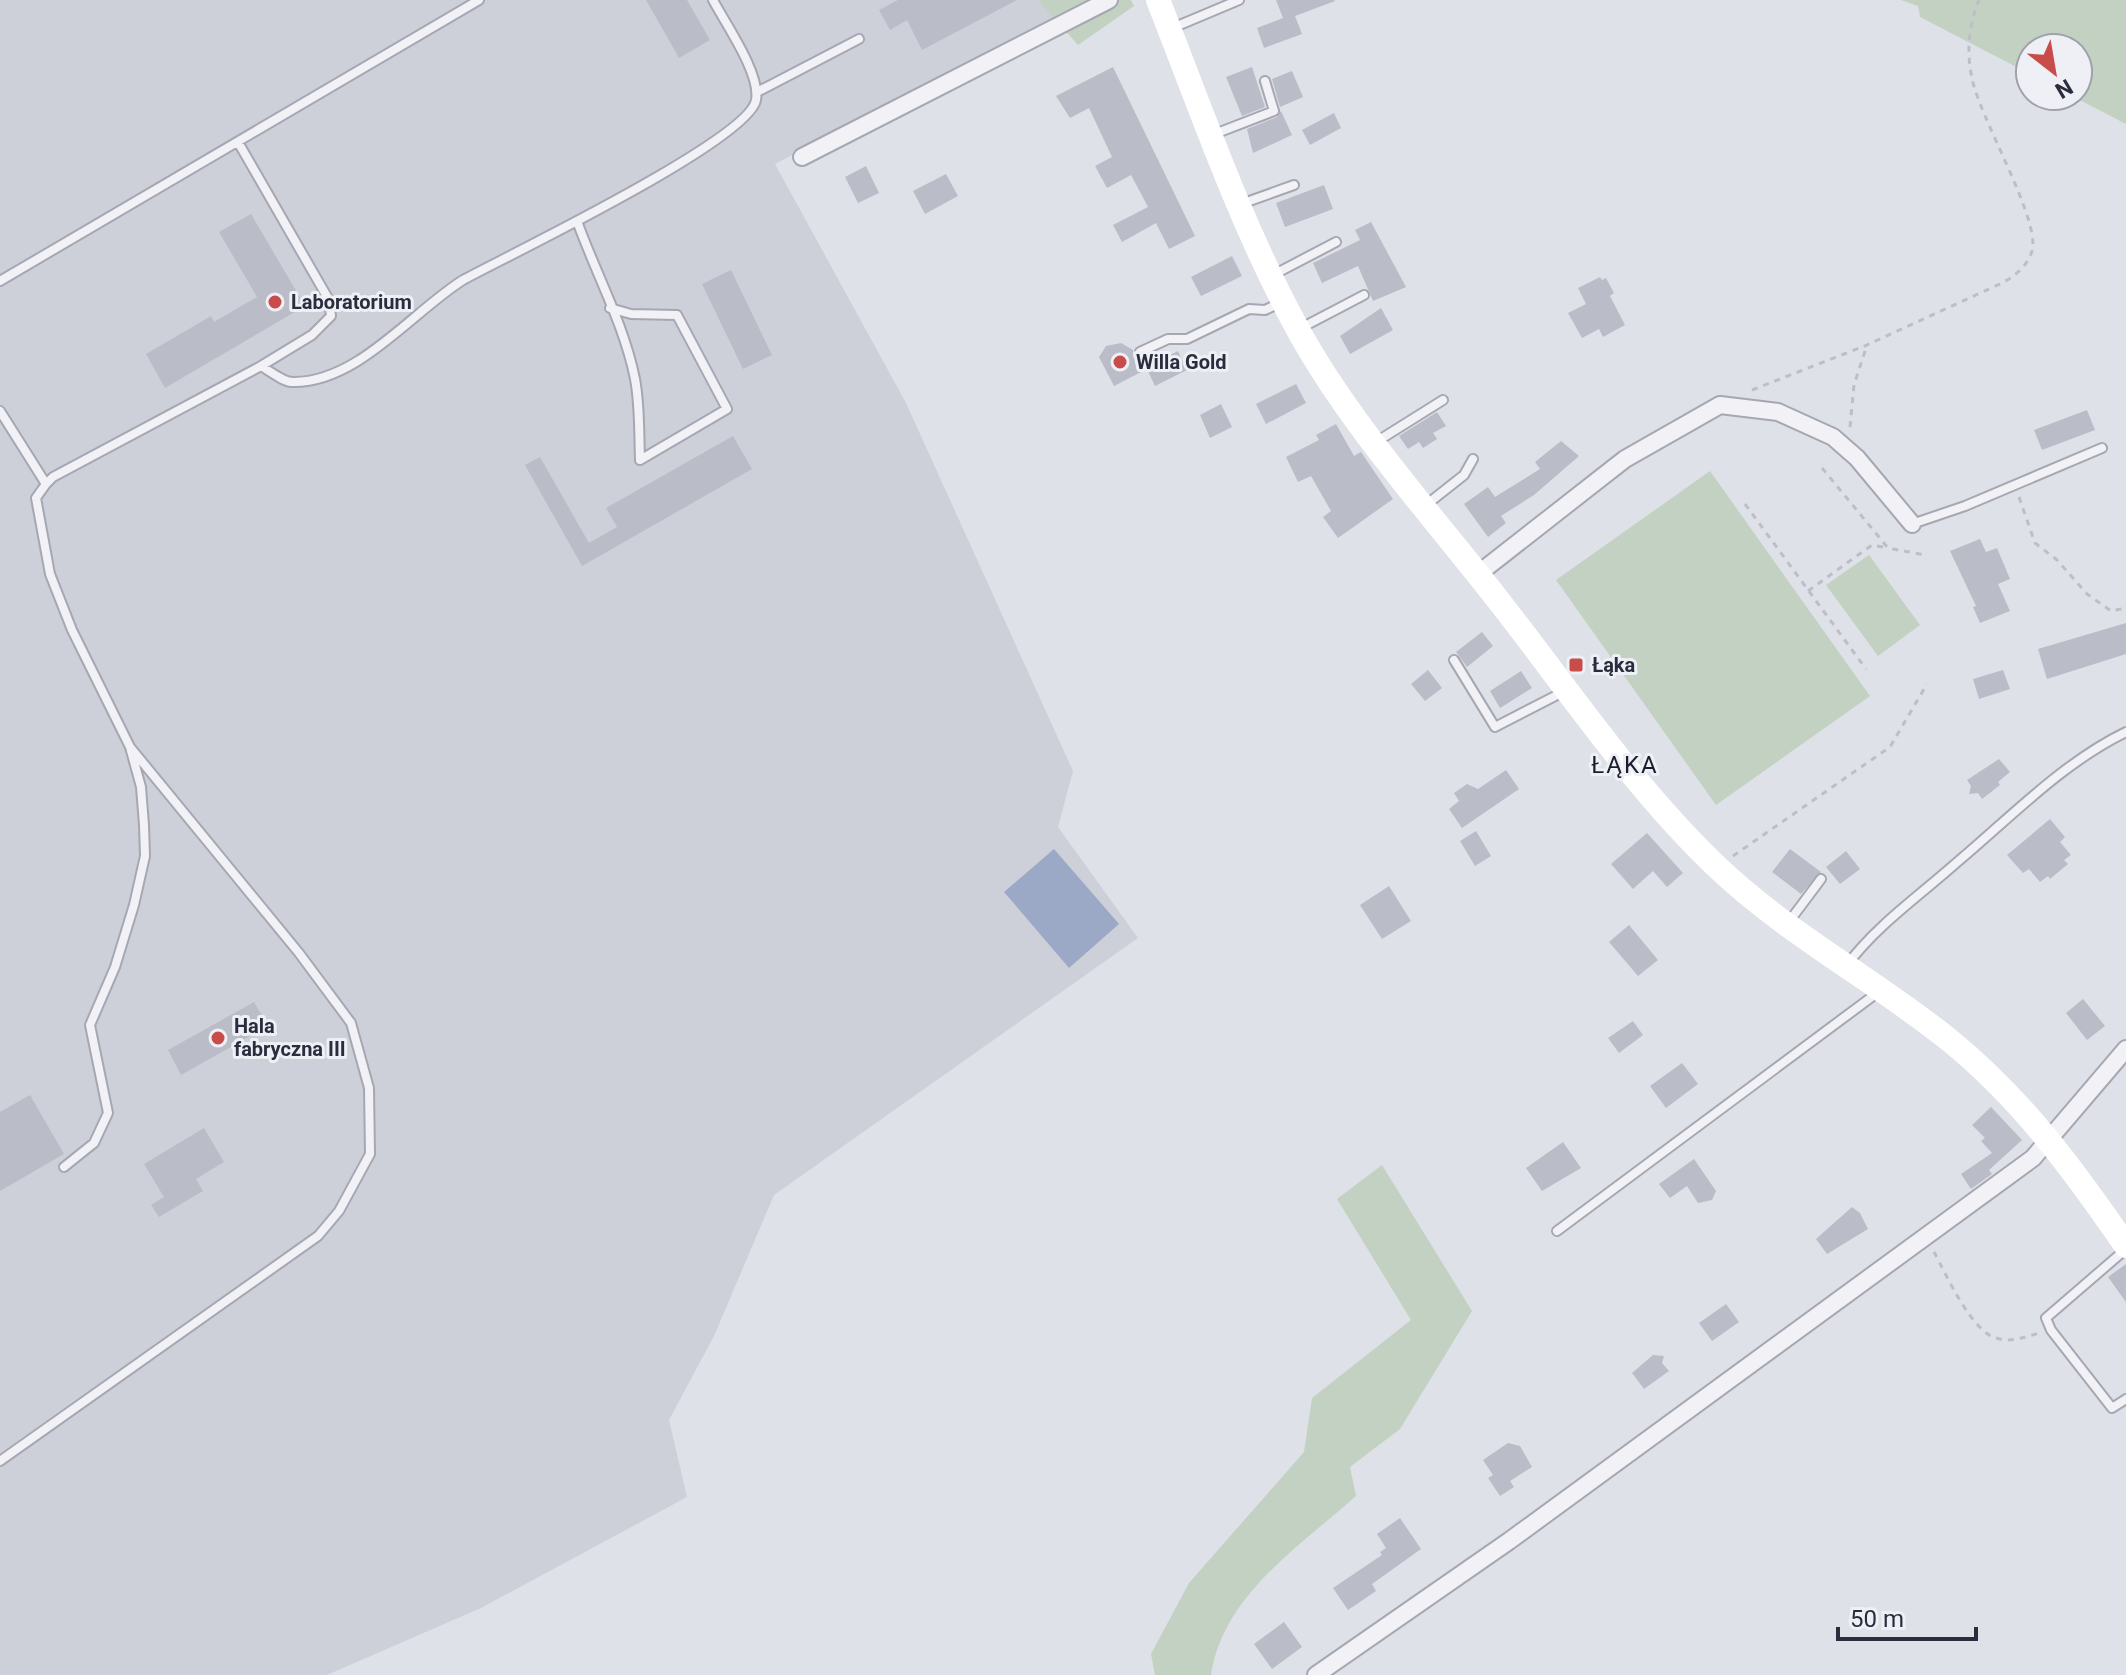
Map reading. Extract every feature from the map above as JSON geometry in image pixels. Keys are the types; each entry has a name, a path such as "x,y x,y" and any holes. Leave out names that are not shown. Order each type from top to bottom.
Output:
{"main road":[{"path":"1158,0 1270,276 1298,330 1375,442 1697,848 1787,925 1880,990 1977,1064 2019,1103 2051,1140 2126,1247"}],"street":[{"path":"802,157 1109,0"},
{"path":"1478,574 1634,452 1720,405 1778,412 1824,431 1857,458 1912,524"},
{"path":"1316,1675 1509,1541 2033,1158 2126,1049"}],"lane":[{"path":"0,281 479,0"},
{"path":"261,366 291,383 332,376 361,359 439,295 577,221 721,136 752,110 757,92 750,68 713,0"},
{"path":"1169,29 1239,0"},
{"path":"757,92 859,39"},
{"path":"1212,135 1274,111 1265,81"},
{"path":"64,1167 94,1143 108,1113 90,1025 119,954 145,856 141,787 130,747 72,630 50,574 36,498 53,477 261,366 312,335 331,316 329,300 238,142"},
{"path":"1240,204 1294,185"},
{"path":"577,221 636,382 640,460 727,409 677,315 631,314 610,308"},
{"path":"1270,276 1336,242"},
{"path":"1298,330 1364,295"},
{"path":"1140,352 1168,339 1187,339 1249,309 1265,310 1283,302"},
{"path":"1375,442 1443,400"},
{"path":"0,411 46,484"},
{"path":"1912,524 2015,486 2102,448"},
{"path":"1425,506 1464,475 1473,459"},
{"path":"1454,660 1495,727 1568,689"},
{"path":"1846,966 1890,921 2018,810 2067,770 2126,732"},
{"path":"0,1461 318,1236 339,1211 370,1154 369,1088 351,1023 299,953 130,747"},
{"path":"1787,925 1821,879"},
{"path":"1557,1231 1880,990"},
{"path":"2126,1247 2046,1318 2051,1330 2112,1408 2126,1399"}],"path":[{"path":"1720,405 1867,345 2018,274 2032,250 2030,219 1972,80 1968,49 1979,0"},
{"path":"1857,458 1850,427 1852,399 1867,345"},
{"path":"1822,468 1888,548"},
{"path":"2015,486 2035,543 2043,553 2057,560 2087,594 2111,611 2126,608"},
{"path":"1745,504 1866,669"},
{"path":"1808,591 1872,545 1925,555"},
{"path":"1727,861 1890,747 1927,684"},
{"path":"1926,1235 1960,1300 1992,1337 2010,1340 2051,1330"}],"shaded area":[{"path":"0,0 1089,0 775,164 906,403 1073,771 1058,827 1138,938 774,1195 714,1336 669,1420 687,1497 481,1608 327,1675 0,1675"}],"green space":[{"path":"1038,0 1131,0 1134,6 1078,45"},
{"path":"1901,0 2126,0 2126,124 2094,107 2094,32 2014,32 2014,66 1920,17 1918,6"},
{"path":"1710,471 1870,696 1716,805 1556,580"},
{"path":"1869,555 1920,625 1878,656 1826,585"},
{"path":"1382,1165 1472,1311 1400,1429 1350,1467 1356,1496 1288,1554 1247,1597 1218,1646 1211,1675 1155,1675 1151,1654 1189,1583 1304,1452 1312,1398 1411,1320 1337,1199"}],"water":[{"path":"1054,849 1119,924 1069,968 1004,892"}],"building":[{"path":"646,0 687,0 710,40 679,58"},
{"path":"898,0 1017,0 922,50 907,20 890,30 879,10"},
{"path":"1276,0 1335,1 1295,16 1302,34 1264,48 1257,28 1283,18"},
{"path":"1113,67 1195,236 1169,249 1156,223 1122,242 1113,225 1148,207 1131,175 1107,188 1095,166 1112,157 1089,108 1070,118 1056,96"},
{"path":"1252,67 1265,107 1242,116 1226,77"},
{"path":"1292,71 1303,97 1280,107 1272,79"},
{"path":"1281,111 1292,135 1253,153 1247,129 1277,117"},
{"path":"1334,113 1341,128 1310,145 1302,130"},
{"path":"866,166 879,193 858,203 845,177"},
{"path":"946,174 958,196 925,214 913,191"},
{"path":"1324,185 1333,209 1285,227 1276,203"},
{"name":"Laboratorium","path":"251,214 305,306 165,388 146,354 211,316 214,322 257,297 219,232"},
{"path":"1371,222 1406,287 1373,301 1358,266 1322,283 1313,263 1360,240 1355,230"},
{"path":"1232,256 1242,276 1201,296 1191,277"},
{"path":"731,270 772,355 743,369 702,284"},
{"path":"1600,277 1602,280 1606,278 1614,293 1610,296 1625,325 1603,337 1599,329 1582,338 1568,313 1586,304 1578,288"},
{"path":"1381,308 1393,330 1350,354 1340,336"},
{"path":"1121,343 1133,350 1133,357 1150,365 1178,351 1187,370 1155,386 1147,369 1114,386 1099,357 1106,346"},
{"path":"1296,384 1306,403 1266,424 1256,404"},
{"path":"1221,404 1232,427 1210,438 1200,415"},
{"path":"2087,410 2095,430 2042,450 2034,430"},
{"path":"1437,412 1446,426 1433,433 1437,439 1423,448 1419,442 1408,449 1399,436"},
{"path":"1336,424 1354,456 1361,452 1393,499 1338,538 1323,517 1331,511 1311,476 1298,482 1286,457 1319,440 1316,435"},
{"path":"733,436 752,469 582,566 525,465 540,457 589,543 617,527 606,508"},
{"path":"1561,441 1579,456 1534,495 1501,516 1506,523 1488,537 1464,504 1488,487 1495,497 1540,469 1535,462"},
{"path":"1980,539 1986,552 1997,548 2010,579 1998,584 2010,611 1980,623 1973,607 1976,606 1950,551"},
{"path":"2126,623 2126,654 2047,679 2038,649"},
{"path":"1482,632 1493,646 1467,667 1456,652"},
{"path":"1428,670 1442,688 1425,701 1411,684"},
{"path":"2003,670 2010,689 1979,699 1973,679"},
{"path":"1521,671 1532,688 1500,708 1490,691"},
{"path":"1999,759 2010,772 1998,782 2000,785 1982,799 1978,793 1969,794 1971,786 1967,780"},
{"path":"1506,770 1519,789 1462,828 1449,809 1459,801 1454,793 1467,784 1478,789"},
{"path":"2050,819 2065,837 2060,842 2071,855 2064,860 2068,864 2050,879 2048,876 2040,882 2029,869 2023,873 2007,855"},
{"path":"1476,831 1491,856 1475,866 1460,841"},
{"path":"1647,833 1683,873 1667,887 1653,871 1633,889 1611,864"},
{"path":"1790,849 1821,872 1801,894 1772,872"},
{"path":"1846,851 1860,869 1840,884 1826,867"},
{"path":"1389,886 1411,921 1382,939 1360,905"},
{"path":"1629,925 1658,960 1638,976 1609,942"},
{"path":"2083,999 2105,1026 2087,1040 2066,1013"},
{"name":"Hala fabryczna III","path":"254,1002 268,1026 181,1075 168,1050"},
{"path":"1633,1021 1643,1035 1619,1053 1608,1038"},
{"path":"1682,1063 1698,1084 1666,1108 1650,1086"},
{"path":"30,1095 64,1154 0,1191 0,1112"},
{"path":"1991,1107 2022,1140 1989,1170 1992,1174 1971,1189 1961,1174 1992,1153 1981,1141 1985,1138 1972,1125"},
{"path":"204,1128 224,1162 196,1179 203,1191 159,1217 151,1205 164,1197 144,1164"},
{"path":"1563,1142 1581,1168 1542,1191 1526,1168"},
{"path":"1694,1159 1716,1191 1712,1200 1698,1203 1687,1186 1670,1198 1659,1184"},
{"path":"1852,1207 1860,1213 1868,1229 1827,1254 1816,1239"},
{"path":"2126,1264 2126,1302 2108,1277"},
{"path":"1726,1304 1739,1322 1712,1341 1699,1323"},
{"path":"1653,1355 1664,1356 1662,1363 1669,1371 1644,1389 1632,1373"},
{"path":"1508,1443 1520,1446 1532,1467 1510,1481 1514,1487 1500,1496 1488,1478 1493,1475 1483,1460"},
{"path":"1400,1518 1421,1549 1372,1584 1376,1591 1348,1610 1333,1588 1382,1555 1380,1552 1386,1548 1377,1534"},
{"path":"1284,1622 1302,1647 1272,1669 1254,1644"}],"place":[{"name":"Laboratorium","path":"275,302"},
{"name":"Willa Gold","path":"1120,362"},
{"name":"Łąka","path":"1576,665"},
{"name":"Hala fabryczna III","path":"218,1038"}],"district":[{"name":"ŁĄKA","path":"1625,765"}]}
